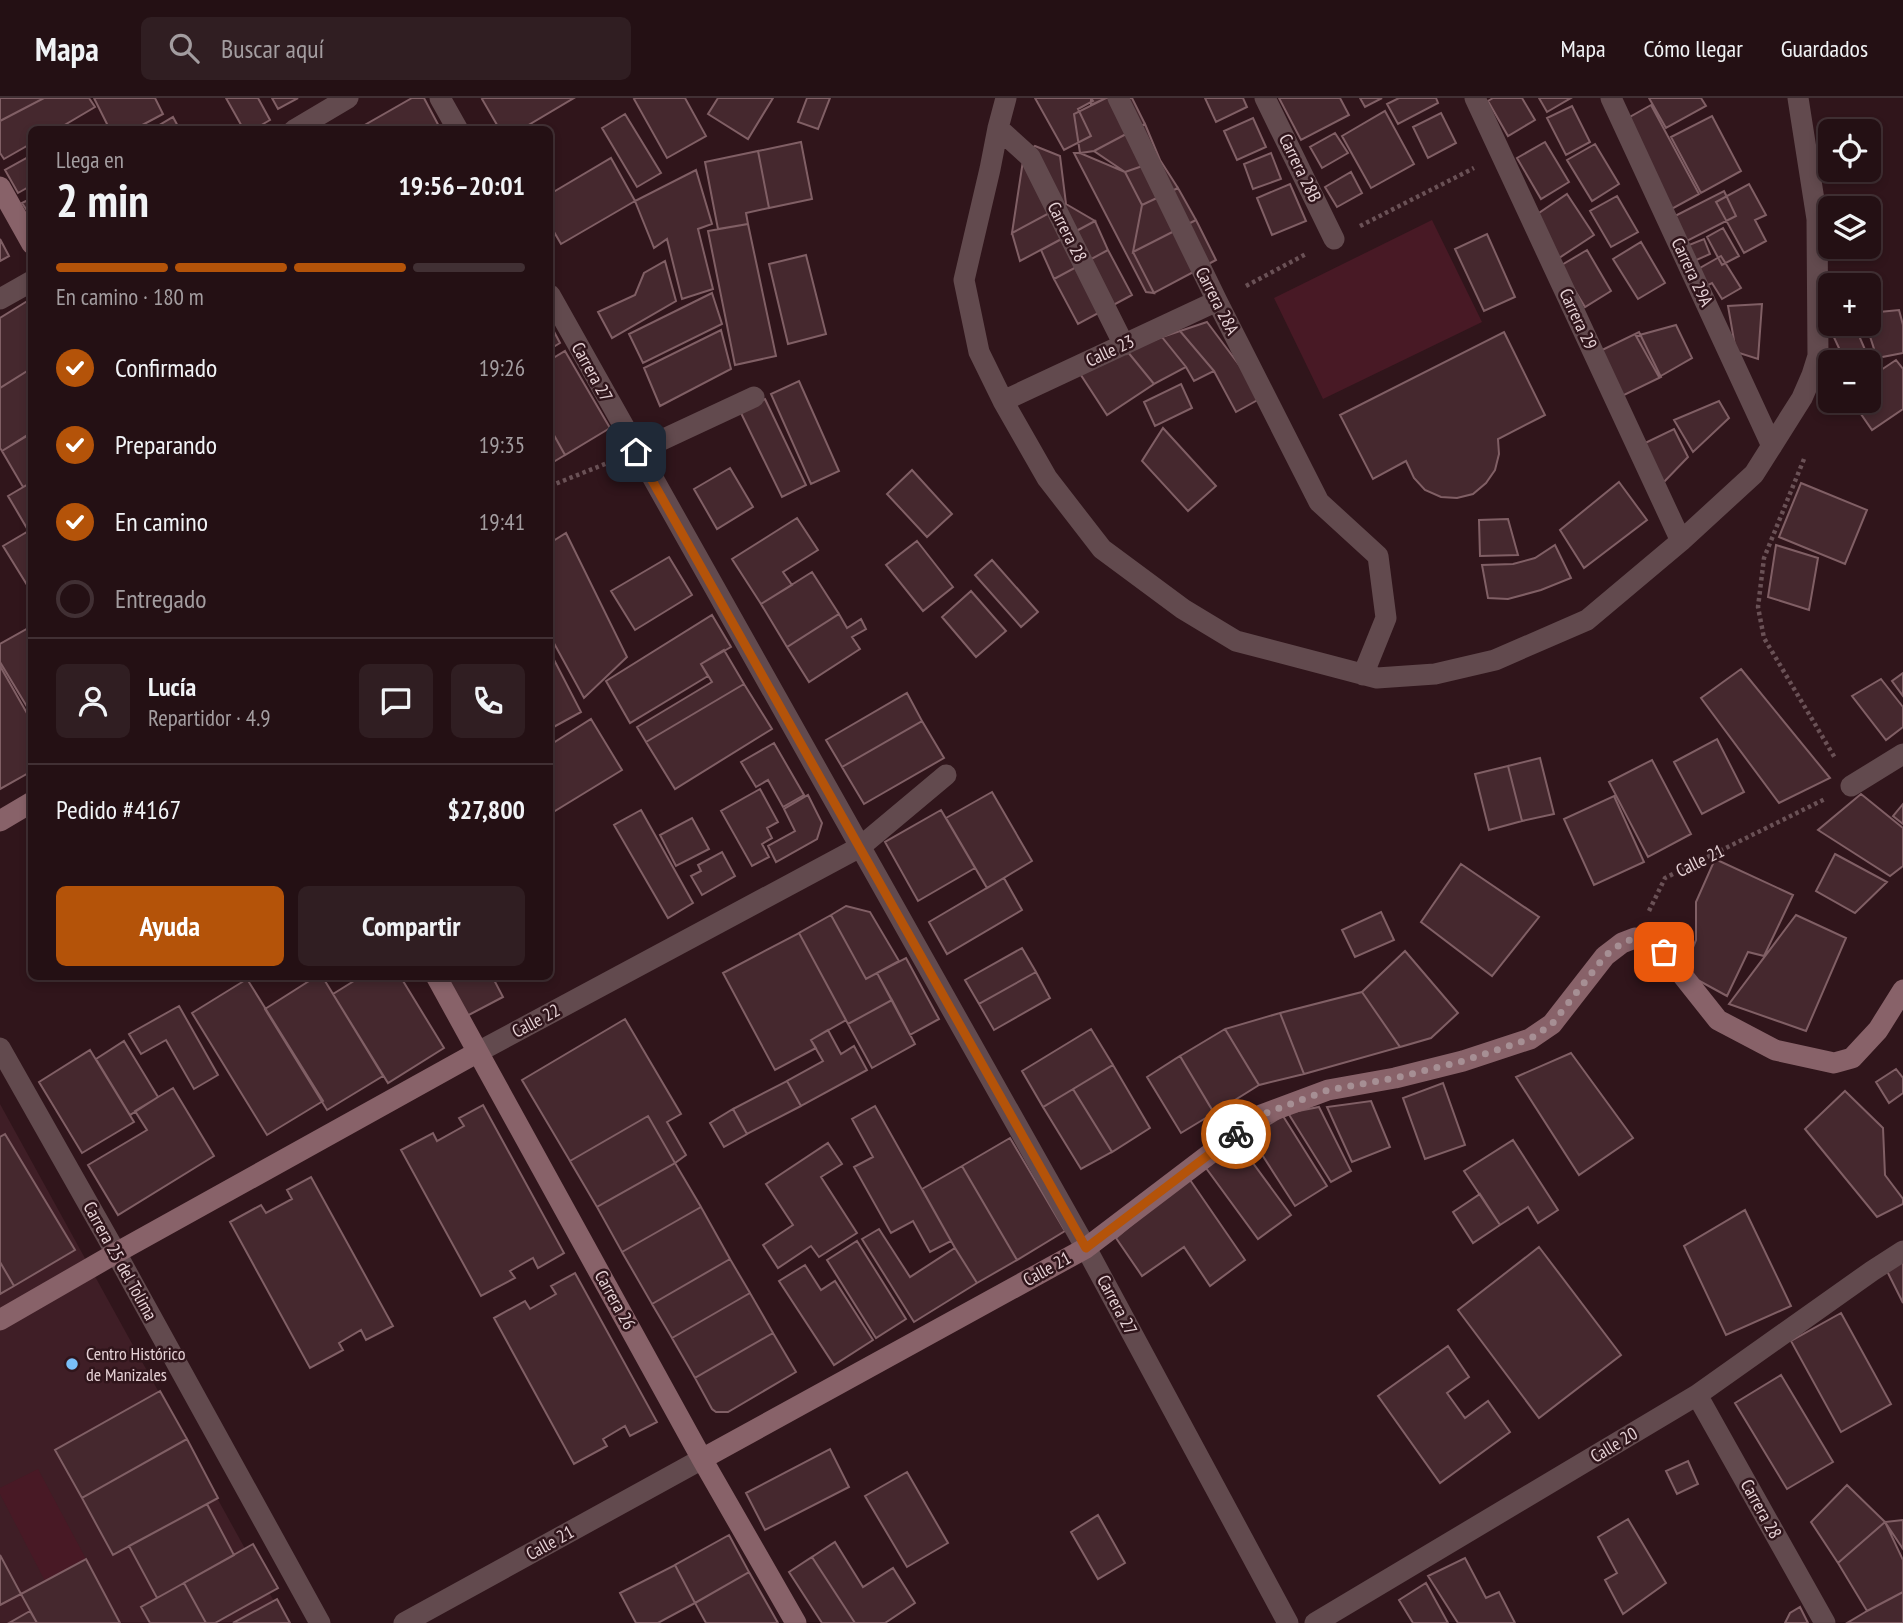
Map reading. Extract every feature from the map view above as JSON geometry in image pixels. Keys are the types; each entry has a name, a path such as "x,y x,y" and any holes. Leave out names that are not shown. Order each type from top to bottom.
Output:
{"street":[{"path":"301,126 348,98"},
{"path":"440,98 456,126"},
{"path":"1006,98 964,280 979,352 1003,401 1047,478 1102,549 1183,609 1236,642 1377,678 1435,674 1495,660 1587,620 1681,541 1754,474 1802,398 1818,356 1816,219 1798,98"},
{"name":"Carrera 28A","path":"1118,98 1217,301 1320,502 1378,556 1386,618 1363,675"},
{"name":"Carrera 28B","path":"1265,98 1335,239"},
{"name":"Carrera 29","path":"1475,98 1681,541"},
{"name":"Carrera 29A","path":"1611,98 1772,446"},
{"name":"Carrera 28","path":"998,128 1030,158 1124,345"},
{"path":"0,187 28,237"},
{"path":"0,299 28,283"},
{"name":"Carrera 27","path":"553,300 1086,1248 1287,1623"},
{"name":"Calle 23","path":"1003,401 1217,301"},
{"path":"636,452 754,397"},
{"path":"1851,786 1903,754"},
{"name":"Calle 22","path":"0,1320 478,1052 860,848 946,775"},
{"path":"0,821 28,804"},
{"path":"1635,938 1650,941 1664,952 1718,1020 1775,1050 1834,1063 1852,1058 1878,1030 1903,990"},
{"name":"Calle 21","path":"404,1623 1086,1248 1261,1115 1328,1090 1395,1078 1463,1061 1530,1039 1552,1024 1605,956 1622,943 1635,938"},
{"name":"Carrera 26","path":"438,980 702,1459 796,1623"},
{"name":"Carrera 25 del Tolima","path":"0,1048 320,1623"},
{"name":"Calle 20","path":"1315,1623 1697,1395 1903,1251"},
{"name":"Carrera 28","path":"1697,1395 1825,1623"}],"path":[{"path":"553,485 636,452"},
{"path":"1807,452 1764,558 1758,607 1764,638 1851,786"},
{"name":"Calle 21","path":"1635,938 1665,878 1851,786"}],"shaded area":[{"path":"1432,220 1482,322 1323,399 1274,298"},
{"name":"Centro Histórico de Manizales","path":"0,1104 286,1623 0,1623"},
{"path":"38,1469 86,1559 45,1581 0,1494 0,1488"}],"building":[{"path":"0,98 44,98 0,121"},
{"path":"44,98 89,98 95,107 63,126 28,126 28,145 4,159 0,153 0,121"},
{"path":"94,98 155,98 163,114 140,126 108,126"},
{"path":"226,98 258,98 270,120 260,126 242,126"},
{"path":"272,98 298,98 278,109"},
{"path":"412,98 424,98 439,126 363,126"},
{"path":"574,98 527,126 498,126 482,99"},
{"path":"685,98 706,136 667,158 634,99"},
{"path":"718,98 773,98 748,139 708,114"},
{"path":"807,98 830,98 818,129 798,122"},
{"path":"1035,98 1091,98 1093,101 1078,109 1091,136 1064,150"},
{"path":"1091,98 1106,98 1091,105"},
{"path":"1106,98 1132,98 1145,124 1094,151 1080,153 1074,114"},
{"path":"1205,98 1243,98 1247,107 1216,122"},
{"path":"1279,98 1340,98 1349,115 1301,140"},
{"path":"1360,98 1382,98 1365,107"},
{"path":"1399,98 1436,98 1438,103 1398,124 1387,104"},
{"path":"1493,98 1522,98 1535,120 1508,136 1488,101"},
{"path":"1539,98 1571,98 1547,112"},
{"path":"1649,98 1701,98 1706,106 1666,128"},
{"path":"1651,105 1699,194 1668,211 1621,122"},
{"path":"1572,106 1590,142 1566,155 1547,118"},
{"path":"1385,111 1414,164 1371,188 1342,136"},
{"path":"1441,113 1456,143 1428,158 1413,127"},
{"path":"625,114 661,173 637,187 602,128"},
{"path":"1712,116 1741,171 1701,193 1671,137"},
{"path":"173,117 178,126 158,126"},
{"path":"1253,118 1266,147 1237,160 1224,131"},
{"path":"1145,124 1160,160 1125,172 1094,151"},
{"path":"1335,133 1348,153 1322,168 1310,147"},
{"path":"801,142 812,199 769,208 758,151"},
{"path":"1545,142 1569,182 1541,199 1517,158"},
{"path":"1595,144 1619,184 1592,201 1567,160"},
{"path":"1035,146 1060,156 1066,204 1012,233 1024,154"},
{"path":"758,151 769,208 746,213 748,224 718,229 705,162"},
{"path":"1074,153 1125,172 1142,205 1133,252 1154,293 1146,292"},
{"path":"1271,153 1281,179 1253,189 1244,164"},
{"path":"28,157 28,187 18,193 5,170"},
{"path":"611,158 635,201 561,244 553,230 553,192"},
{"path":"1160,160 1178,188 1142,205 1125,172"},
{"path":"696,170 712,224 698,229 713,289 682,299 667,239 654,248 635,201"},
{"path":"1351,172 1362,193 1337,207 1325,187"},
{"path":"1290,184 1306,221 1272,235 1257,198"},
{"path":"1749,184 1766,215 1755,220 1766,241 1744,253 1716,202"},
{"path":"1178,188 1196,220 1133,252 1142,205"},
{"path":"1724,191 1736,216 1683,243 1671,218"},
{"path":"1567,194 1594,235 1559,258 1533,217"},
{"path":"1617,196 1638,232 1611,247 1590,211"},
{"path":"28,200 28,212 22,203"},
{"path":"1066,204 1095,221 1020,261 1012,233"},
{"path":"1196,220 1216,260 1154,293 1133,252"},
{"path":"1095,221 1108,250 1054,279 1041,250"},
{"path":"748,224 776,356 735,365 708,231"},
{"path":"1723,228 1739,256 1722,265 1707,237"},
{"path":"1487,234 1515,297 1484,311 1455,249"},
{"path":"0,239 9,256 0,261"},
{"path":"1704,239 1710,254 1692,262 1684,247"},
{"path":"1641,242 1665,283 1638,299 1613,259"},
{"path":"1108,250 1132,295 1078,324 1054,279"},
{"path":"1587,250 1611,291 1585,307 1560,266"},
{"path":"806,255 826,334 788,344 769,264"},
{"path":"1721,256 1741,288 1722,299 1712,283 1702,288 1693,272"},
{"path":"665,261 676,301 612,338 598,312 635,295 644,273"},
{"path":"712,293 722,324 643,363 629,334"},
{"path":"28,301 28,370 0,388 0,318"},
{"path":"1762,304 1758,359 1736,352 1728,306"},
{"path":"1899,310 1903,325 1903,353 1881,357 1881,350 1874,350 1870,336 1881,336 1881,312"},
{"path":"1207,322 1263,397 1236,412 1214,371 1180,331"},
{"path":"1676,325 1692,358 1659,377 1636,336"},
{"path":"553,330 560,343 553,347"},
{"path":"721,330 731,369 660,406 644,368"},
{"path":"1180,331 1214,371 1194,381 1162,337"},
{"path":"1504,332 1545,415 1498,439 1499,454 1495,470 1486,483 1473,494 1457,498 1441,497 1425,490 1414,478 1406,461 1373,479 1340,415"},
{"path":"1639,332 1661,377 1622,396 1600,351"},
{"path":"1833,336 1859,336 1865,350 1840,350"},
{"path":"1162,337 1186,367 1154,384 1127,351"},
{"path":"565,351 610,428 565,455 553,433 553,358"},
{"path":"1127,351 1154,384 1107,415 1077,369"},
{"path":"1896,360 1903,369 1903,409 1872,430 1860,413 1881,413 1881,370"},
{"path":"28,370 28,435 2,451 0,448 0,388"},
{"path":"799,381 839,471 811,484 771,394"},
{"path":"1181,384 1192,408 1155,426 1144,402"},
{"path":"765,399 806,485 782,497 740,411"},
{"path":"1719,401 1729,418 1693,452 1674,420"},
{"path":"1163,428 1216,486 1188,511 1142,461"},
{"path":"1674,429 1688,457 1662,484 1643,444"},
{"path":"553,433 565,455 553,462"},
{"path":"28,435 28,484 23,487 2,451"},
{"path":"730,468 753,507 717,529 694,489"},
{"path":"912,470 952,514 927,537 887,494"},
{"path":"1619,482 1647,520 1584,568 1560,530"},
{"path":"1801,483 1867,510 1845,564 1779,537"},
{"path":"28,484 28,530 8,496"},
{"path":"797,518 818,550 783,572 792,585 761,604 732,559"},
{"path":"1508,519 1518,555 1480,556 1479,520"},
{"path":"28,531 28,587 3,546"},
{"path":"566,533 627,657 584,698 553,641 553,541"},
{"path":"917,541 953,587 923,611 886,565"},
{"path":"1555,545 1571,578 1508,599 1488,598 1482,565 1513,564 1535,558"},
{"path":"1776,545 1818,558 1809,610 1768,597"},
{"path":"669,557 692,595 635,630 611,591"},
{"path":"992,560 1038,612 1021,627 975,575"},
{"path":"812,572 839,614 787,647 761,604"},
{"path":"971,591 1006,631 976,657 942,617"},
{"path":"839,614 847,628 861,619 866,629 852,637 860,649 809,682 787,647"},
{"path":"712,615 731,647 701,664 708,676 630,723 606,681"},
{"path":"28,628 28,708 0,662 0,644"},
{"path":"724,650 744,684 646,742 637,727 712,682 701,664"},
{"path":"553,658 581,712 553,727"},
{"path":"0,666 28,715 28,773 0,789"},
{"path":"1741,669 1830,778 1779,803 1701,698"},
{"path":"1903,673 1903,696 1892,681"},
{"path":"1881,679 1903,707 1903,727 1886,740 1852,696"},
{"path":"744,684 772,729 675,789 646,742"},
{"path":"907,693 922,721 842,767 826,740"},
{"path":"591,719 622,770 553,812 553,743"},
{"path":"922,721 944,758 864,804 842,767"},
{"path":"1717,739 1744,792 1702,814 1674,762"},
{"path":"774,743 804,795 783,807 768,780 756,787 741,762"},
{"path":"1540,758 1554,814 1522,821 1508,766"},
{"path":"1652,760 1691,834 1648,857 1609,782"},
{"path":"1508,766 1522,821 1489,830 1475,774"},
{"path":"760,789 778,822 767,828 772,838 762,844 769,857 752,866 721,811"},
{"path":"992,792 1032,861 987,888 946,818"},
{"path":"1861,794 1903,828 1903,866 1890,876 1818,830"},
{"path":"808,795 822,823 817,839 776,862 768,846 795,831 784,809"},
{"path":"1614,796 1644,862 1594,885 1564,819"},
{"path":"1903,804 1903,824 1893,816"},
{"path":"641,810 693,903 668,918 614,825"},
{"path":"941,810 975,868 918,901 885,842"},
{"path":"692,818 709,849 676,866 660,835"},
{"path":"722,852 735,876 702,895 691,876 701,871 698,865"},
{"path":"1835,854 1887,882 1855,913 1816,891"},
{"path":"1715,859 1793,895 1764,956 1748,952 1727,996 1683,972 1696,940 1696,902"},
{"path":"1461,864 1539,917 1492,976 1421,922"},
{"path":"1004,878 1022,910 947,954 929,922"},
{"path":"846,906 870,912 899,961 866,979 831,915"},
{"path":"1381,912 1394,940 1355,957 1342,930"},
{"path":"831,915 866,979 877,973 892,1000 848,1024 799,933"},
{"path":"1796,915 1846,938 1806,1031 1729,1004"},
{"path":"799,933 846,1020 811,1040 816,1048 775,1070 723,973"},
{"path":"1022,948 1036,972 979,1004 965,980"},
{"path":"1405,951 1458,1013 1431,1038 1400,1047 1362,992"},
{"path":"906,958 939,1019 910,1035 877,973"},
{"path":"1036,972 1050,998 994,1030 979,1004"},
{"path":"248,980 323,1101 267,1135 192,1013"},
{"path":"311,980 324,980 383,1076 327,1110 265,1009"},
{"path":"356,980 402,980 444,1048 388,1083 333,994"},
{"path":"446,980 494,980 503,997 465,1017"},
{"path":"1362,992 1400,1047 1304,1074 1280,1013"},
{"path":"892,1000 915,1044 872,1068 848,1024"},
{"path":"179,1006 218,1075 194,1089 166,1040 141,1054 129,1034"},
{"path":"1280,1013 1304,1074 1259,1085 1225,1029"},
{"path":"625,1019 681,1114 667,1122 686,1155 675,1163 648,1116 570,1161 522,1080"},
{"path":"1091,1029 1113,1065 1043,1107 1022,1071"},
{"path":"1225,1029 1259,1085 1214,1113 1180,1056"},
{"path":"828,1030 841,1054 854,1046 867,1070 801,1106 787,1081 823,1061 811,1040"},
{"path":"124,1041 158,1097 130,1115 96,1059"},
{"path":"90,1050 134,1122 82,1153 39,1082"},
{"path":"1571,1053 1633,1138 1579,1175 1516,1077"},
{"path":"1180,1056 1214,1113 1181,1133 1147,1077"},
{"path":"1113,1065 1150,1128 1112,1152 1073,1089"},
{"path":"1896,1069 1903,1078 1903,1093 1889,1103 1876,1082"},
{"path":"787,1081 801,1106 747,1134 733,1109"},
{"path":"1443,1083 1465,1145 1425,1159 1403,1098"},
{"path":"173,1088 214,1156 118,1215 88,1165 147,1130 135,1111"},
{"path":"1073,1089 1112,1152 1081,1169 1043,1107"},
{"path":"1845,1091 1883,1128 1885,1175 1903,1199 1903,1204 1877,1217 1805,1129"},
{"path":"1371,1101 1390,1147 1352,1162 1327,1107"},
{"path":"483,1105 564,1253 538,1268 533,1258 510,1271 515,1278 481,1296 401,1150 433,1133 437,1141 464,1126 459,1118"},
{"path":"875,1106 951,1241 930,1252 913,1221 891,1233 854,1167 873,1157 852,1119"},
{"path":"1319,1107 1351,1171 1331,1182 1288,1113"},
{"path":"733,1109 747,1134 724,1147 710,1123"},
{"path":"648,1116 675,1163 597,1207 570,1161"},
{"path":"1283,1116 1327,1186 1295,1206 1250,1136"},
{"path":"5,1134 75,1250 14,1286 0,1262 0,1137"},
{"path":"1010,1138 1065,1231 1017,1260 962,1166"},
{"path":"1513,1140 1558,1210 1538,1223 1528,1207 1500,1225 1464,1171"},
{"path":"828,1143 842,1164 821,1177 857,1233 819,1257 811,1246 778,1268 763,1245 793,1225 766,1184"},
{"path":"1239,1144 1291,1215 1258,1239 1206,1168"},
{"path":"675,1163 701,1207 622,1252 597,1207"},
{"path":"962,1166 1017,1260 977,1283 922,1189"},
{"path":"311,1177 393,1326 366,1340 361,1330 339,1343 343,1350 310,1368 230,1222 261,1205 266,1213 292,1199 287,1190"},
{"path":"1188,1177 1245,1260 1210,1286 1184,1247 1142,1276 1116,1238"},
{"path":"1480,1194 1500,1225 1473,1243 1453,1212"},
{"path":"701,1207 730,1259 652,1304 622,1252"},
{"path":"1745,1210 1791,1306 1726,1335 1684,1246"},
{"path":"879,1229 910,1277 955,1248 977,1283 914,1322 862,1239"},
{"path":"857,1241 906,1319 876,1338 827,1260"},
{"path":"1539,1247 1621,1355 1539,1418 1458,1310"},
{"path":"1903,1258 1903,1303 1885,1267"},
{"path":"730,1259 750,1293 672,1338 652,1304"},
{"path":"0,1262 14,1286 0,1294"},
{"path":"805,1265 821,1290 835,1281 873,1340 834,1365 779,1281"},
{"path":"575,1273 657,1422 630,1436 625,1426 603,1439 607,1446 574,1464 494,1318 525,1301 530,1309 556,1294 551,1286"},
{"path":"750,1293 773,1333 695,1378 672,1338"},
{"path":"1841,1313 1891,1404 1841,1432 1791,1341"},
{"path":"773,1333 796,1372 728,1412 716,1412 712,1409 695,1378"},
{"path":"1448,1346 1469,1377 1447,1393 1465,1418 1488,1401 1510,1432 1440,1483 1378,1396"},
{"path":"1781,1375 1833,1462 1787,1489 1735,1403"},
{"path":"160,1391 187,1439 82,1498 55,1450"},
{"path":"187,1439 218,1498 113,1555 82,1498"},
{"path":"830,1449 849,1487 765,1530 746,1493"},
{"path":"1688,1461 1698,1484 1677,1494 1666,1471"},
{"path":"907,1472 948,1543 907,1567 865,1496"},
{"path":"1847,1485 1885,1522 1838,1563 1811,1522"},
{"path":"207,1504 234,1555 157,1598 129,1546"},
{"path":"1098,1515 1125,1563 1098,1579 1071,1532"},
{"path":"1628,1519 1666,1583 1623,1614 1605,1580 1617,1573 1598,1537"},
{"path":"1903,1520 1903,1549 1885,1522"},
{"path":"1885,1522 1903,1560 1903,1592 1867,1611 1838,1563"},
{"path":"729,1535 749,1572 695,1603 675,1565"},
{"path":"835,1542 863,1587 893,1568 915,1603 885,1623 855,1623 812,1557"},
{"path":"253,1544 278,1588 215,1623 206,1623 184,1583"},
{"path":"0,1555 21,1594 0,1605"},
{"path":"812,1557 855,1623 822,1623 789,1572"},
{"path":"1465,1558 1486,1598 1499,1592 1515,1623 1458,1623 1428,1576"},
{"path":"86,1559 120,1623 37,1623 21,1594"},
{"path":"675,1565 695,1603 658,1623 636,1623 620,1593"},
{"path":"749,1572 778,1623 706,1623 695,1603"},
{"path":"184,1583 206,1623 150,1623 141,1607"},
{"path":"1426,1583 1448,1623 1413,1623 1399,1600"},
{"path":"1903,1592 1903,1623 1847,1623 1867,1611"},
{"path":"277,1599 290,1623 233,1623"},
{"path":"1800,1607 1808,1623 1785,1623 1790,1613"},
{"path":"30,1611 37,1623 9,1623"}],"way so far":[{"path":"1236,1134 1261,1115 1328,1090 1395,1078 1463,1061 1530,1039 1552,1024 1605,956 1622,943 1635,938 1650,941 1664,952"}],"place":[{"name":"Centro Histórico de Manizales","path":"72,1364"}],"route":[{"path":"636,452 1086,1248 1236,1134"}]}
